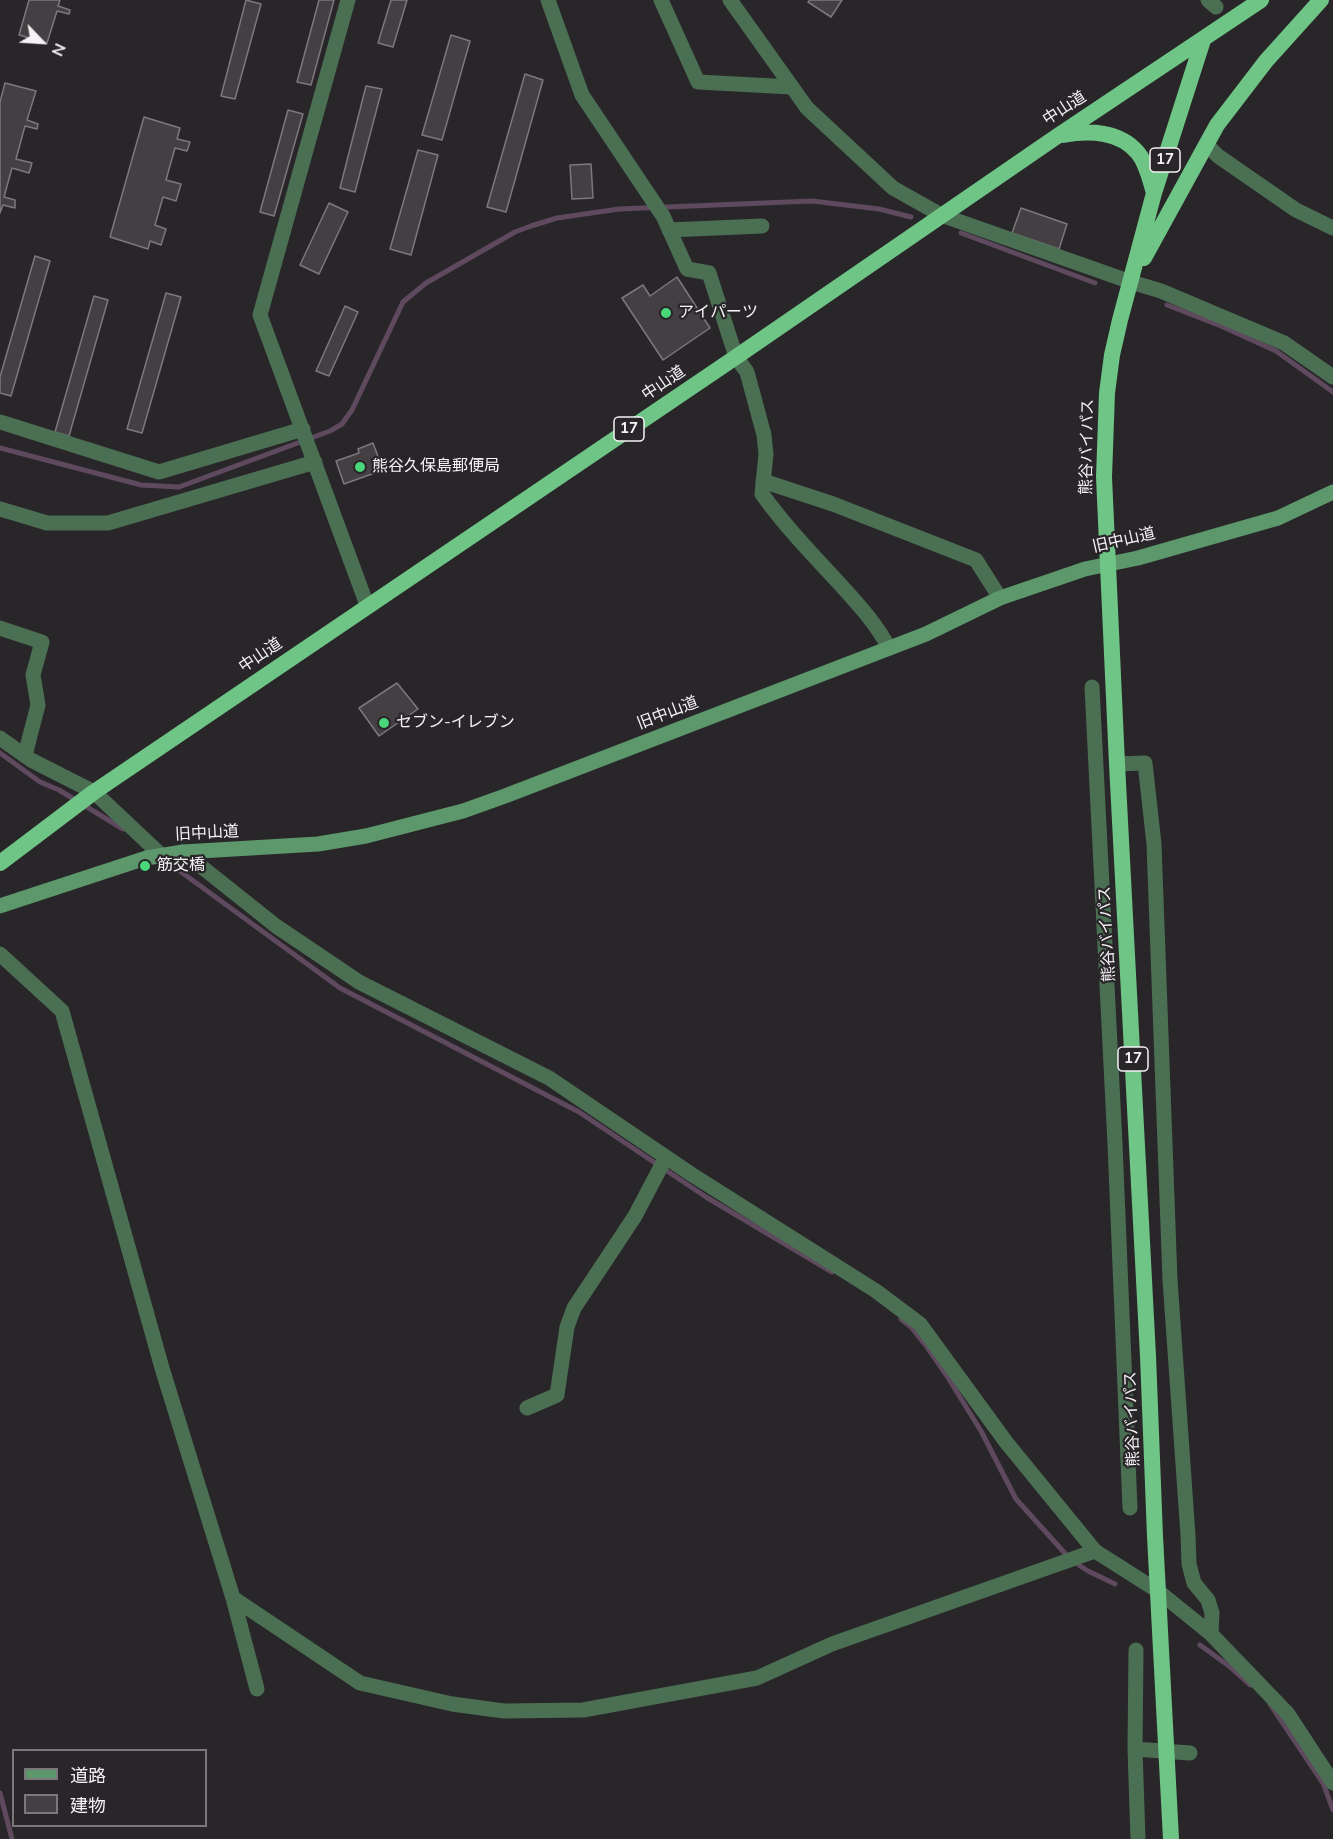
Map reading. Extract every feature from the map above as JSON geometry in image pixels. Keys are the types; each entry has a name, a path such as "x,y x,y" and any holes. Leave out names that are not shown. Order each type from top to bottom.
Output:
{"highway":[{"name":"中山道","path":"0,863 94,792 367,605 1261,0"},
{"path":"1131,282 1206,144 1235,100 1266,61 1321,0"},
{"name":"熊谷バイパス","path":"1172,1839 1104,477 1107,393 1112,355 1154,194 1203,40"},
{"path":"1056,137 1078,132 1101,133 1118,138 1139,154 1147,170 1154,194"}],"main road":[{"name":"旧中山道","path":"0,906 146,858 183,852 318,844 366,836 463,811 945,626 1000,598 1085,569 1138,558 1278,518 1333,492"}],"street":[{"path":"348,0 260,315 367,605"},
{"path":"548,0 582,95 650,196 666,223 687,269 709,273 736,357 747,372 764,435 766,454 762,495 867,615 880,631 889,648"},
{"path":"661,0 698,82 792,87"},
{"path":"730,0 807,108 893,188 942,215 1161,291 1284,343 1333,378"},
{"path":"1206,144 1218,156 1296,210 1333,228"},
{"path":"666,223 762,226"},
{"path":"0,422 159,472 303,430"},
{"path":"0,509 46,523 108,523 313,456"},
{"path":"763,481 833,504 976,560 1000,598"},
{"path":"0,628 42,642 33,675 38,705 25,755"},
{"path":"1092,687 1130,1508"},
{"path":"0,738 25,755 94,792 161,855"},
{"path":"1117,764 1145,763 1154,844 1170,1280 1189,1564 1194,1583 1208,1600 1212,1613 1211,1634"},
{"path":"183,852 276,926 359,982 549,1078 666,1157 876,1291 920,1323 1006,1442 1095,1551 1158,1592 1211,1634 1288,1714 1333,1783"},
{"path":"1100,859 1122,856"},
{"path":"0,954 62,1011 162,1368 233,1598 257,1689"},
{"path":"526,1408 556,1395 567,1327 574,1308 635,1216 666,1157"},
{"path":"1124,1358 1148,1356"},
{"path":"233,1598 360,1683 452,1704 504,1711 583,1710 757,1678 832,1644 1095,1551"},
{"path":"1136,1650 1135,1749 1138,1839"},
{"path":"1135,1749 1190,1753"}],"building":[{"path":"29,0 60,0 58,6 70,10 69,14 57,11 47,43 19,35"},
{"path":"246,0 261,4 235,99 221,96"},
{"path":"319,0 334,0 311,85 297,82"},
{"path":"391,0 407,0 393,47 378,43"},
{"path":"810,0 842,0 831,17 808,2"},
{"path":"451,35 470,41 442,140 422,135"},
{"path":"525,74 543,80 506,212 487,207"},
{"path":"5,83 36,91 27,120 38,124 37,129 25,126 16,159 32,163 29,173 12,168 4,197 15,200 15,208 3,205 0,213 0,102"},
{"path":"366,86 382,89 355,192 340,188"},
{"path":"288,110 303,114 274,216 260,212"},
{"path":"144,117 180,128 177,139 190,142 187,151 175,148 166,180 181,184 176,201 163,197 155,225 166,229 161,245 150,241 148,249 110,237"},
{"path":"418,150 438,155 411,255 390,249"},
{"path":"591,164 593,198 572,199 570,165"},
{"path":"329,203 348,212 319,274 300,265"},
{"path":"1021,208 1067,224 1059,249 1012,233"},
{"path":"35,256 50,261 11,396 0,393 0,377"},
{"name":"アイパーツ","path":"677,277 710,328 663,360 622,298 643,285 650,296"},
{"path":"166,293 181,297 142,433 127,429"},
{"path":"94,296 108,300 69,436 55,432"},
{"path":"345,306 358,312 329,376 316,371"},
{"path":"373,443 383,470 344,484 336,461 359,453 358,449"},
{"name":"セブン-イレブン","path":"397,683 418,709 379,736 359,708"}],"waterway":[{"path":"0,448 141,485 179,487 330,431 342,424 352,410 403,302 426,283 515,232 557,218 619,209 812,201 879,209 911,217"},
{"path":"961,233 1095,283"},
{"path":"1167,305 1276,351 1333,392"},
{"path":"0,753 40,782 59,790 123,829"},
{"path":"162,858 340,988 579,1112 706,1197 832,1272"},
{"path":"901,1319 911,1327 947,1376 981,1431 1016,1499 1071,1560 1115,1584"},
{"path":"1200,1645 1250,1685"},
{"path":"1270,1704 1323,1783 1333,1810"},
{"path":"0,1793 12,1839"}],"place":[{"name":"アイパーツ","path":"666,313"},
{"name":"熊谷久保島郵便局","path":"360,467"},
{"name":"セブン-イレブン","path":"384,723"},
{"name":"筋交橋","path":"145,866"}]}
